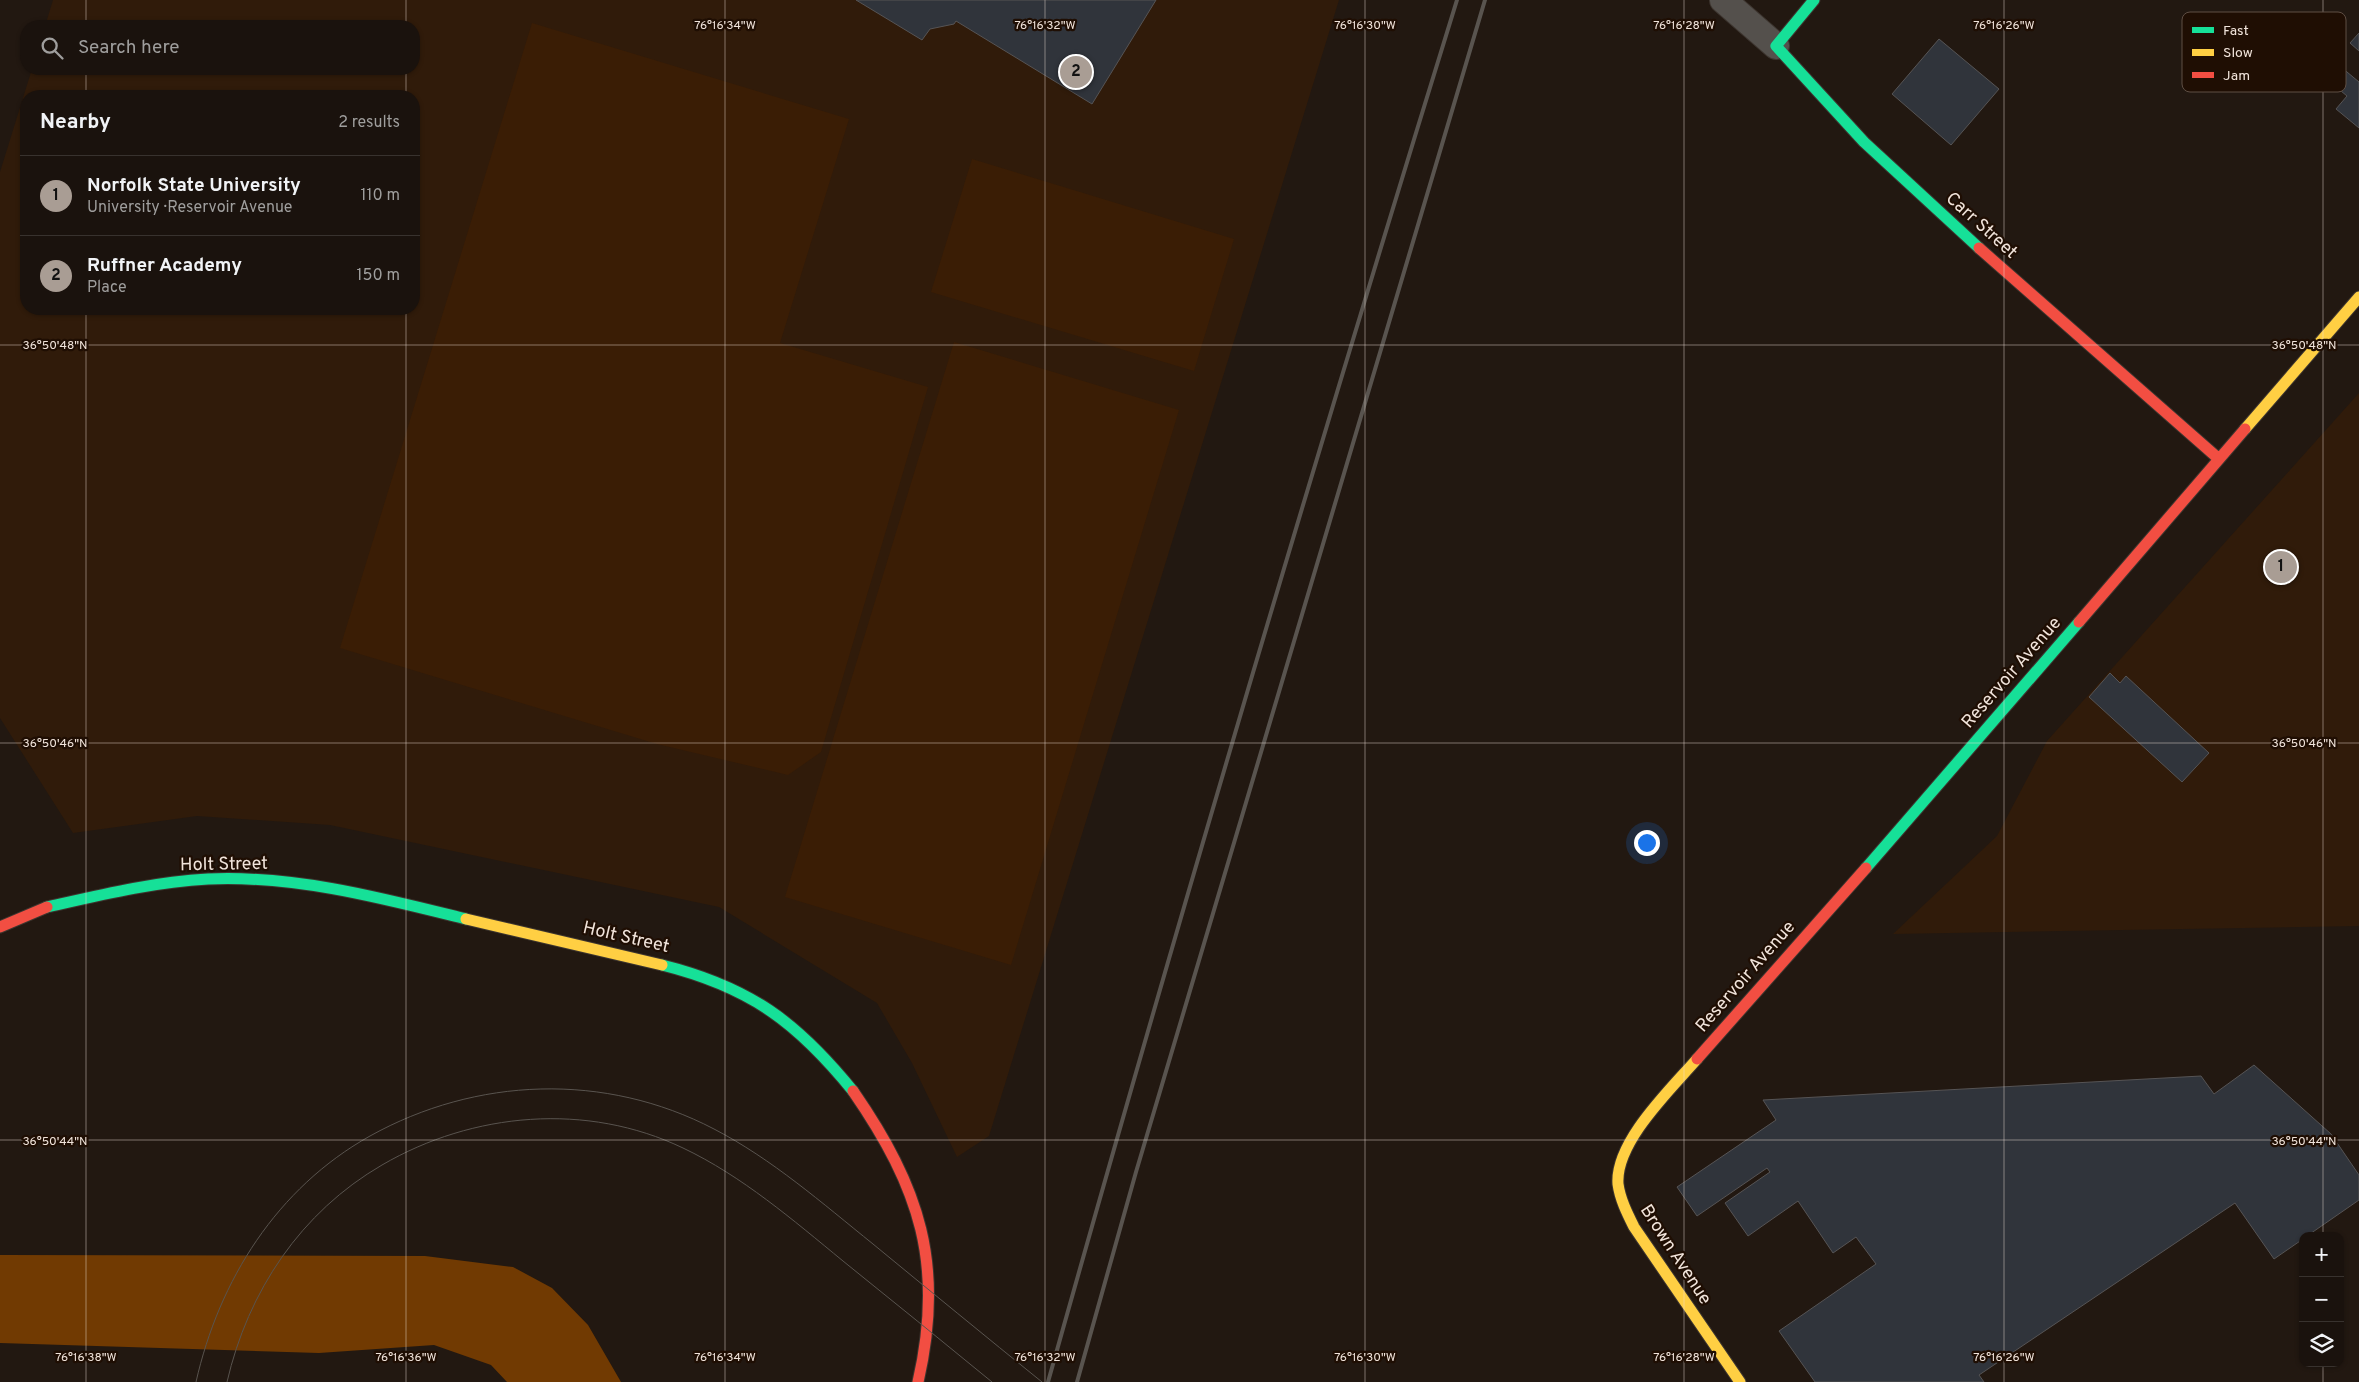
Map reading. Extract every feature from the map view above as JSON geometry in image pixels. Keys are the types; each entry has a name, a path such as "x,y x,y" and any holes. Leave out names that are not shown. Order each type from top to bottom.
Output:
{"main road":[{"path":"1776,46 1814,0"},
{"name":"Carr Street","path":"1776,46 1864,142 1999,266 2220,459"},
{"name":"Reservoir Avenue","path":"1688,1068 1850,887 2359,297"},
{"name":"Holt Street","path":"46,907 147,885 230,879 273,881 370,897 647,961 712,980 740,993 771,1010 801,1033 827,1059 856,1095 898,1163 922,1232 929,1268 930,1322 918,1382"},
{"path":"19,906 46,907"},
{"path":"0,927 46,907"},
{"name":"Brown Avenue","path":"1688,1068 1644,1119 1622,1159 1617,1176 1622,1206 1634,1227 1740,1382"}],"lane":[{"path":"1723,0 1776,46"}],"shaded area":[{"path":"53,0 1339,0 989,1136 957,1157 912,1063 877,1003 719,907 330,825 197,816 73,833 0,718 0,172 20,108 20,315 420,315 420,90 25,90 30,75 420,75 420,20 47,20"},
{"path":"532,23 849,119 780,343 928,387 821,752 788,775 657,744 340,648"},
{"path":"972,159 1234,239 1194,371 931,292"},
{"path":"954,342 1179,410 1011,965 785,897"},
{"path":"2359,393 2359,926 1893,934 1997,836 2047,741"},
{"path":"0,1255 425,1256 513,1267 552,1288 588,1325 621,1382 507,1382 491,1365 434,1345 319,1353 0,1343"}],"building":[{"path":"856,0 1156,0 1092,104 956,21 954,24 930,29 922,40"},
{"path":"2359,33 2359,51 2350,43"},
{"path":"1939,39 1999,89 1951,145 1892,94"},
{"path":"2346,71 2359,82 2359,128 2336,109 2347,96 2342,92 2346,92"},
{"path":"2110,673 2120,683 2126,676 2209,753 2182,782 2089,697"},
{"path":"2254,1065 2331,1134 2359,1175 2359,1200 2313,1232 2299,1232 2299,1242 2274,1259 2235,1203 1979,1375 1984,1382 1815,1382 1779,1331 1876,1264 1856,1237 1833,1253 1798,1201 1748,1236 1725,1203 1770,1172 1767,1168 1697,1216 1677,1187 1776,1120 1763,1100 2201,1076 2214,1094"}],"tram line":[{"path":"196,1382 206,1344 220,1308 237,1273 257,1240 280,1210 307,1182 337,1157 370,1136 411,1116 453,1102 497,1093 541,1089 585,1091 629,1098 672,1111 714,1129 735,1141 776,1168 816,1198 1042,1382"},
{"path":"227,1382 236,1348 264,1286 282,1257 303,1230 327,1206 353,1184 382,1165 417,1147 454,1134 492,1124 531,1119 570,1119 608,1124 646,1133 705,1159 746,1185 786,1215 992,1382"}],"railway":[{"path":"1048,1382 1248,690 1351,344 1457,0"},
{"path":"1077,1382 1136,1172 1485,0"}],"traffic: fast":[{"path":"1814,0 1776,46 1864,142 1979,248"},
{"path":"1866,868 2079,622"},
{"path":"47,907 167,883 208,879 241,879 306,884 370,896 466,919"},
{"path":"662,965 721,984 769,1010 812,1045 853,1091"}],"traffic: slow":[{"path":"2245,429 2359,297"},
{"path":"466,919 662,965"},
{"path":"1697,1059 1660,1101 1635,1134 1625,1151 1619,1168 1618,1184 1622,1201 1634,1227 1740,1382"}],"traffic: jam":[{"path":"1979,248 2219,459"},
{"path":"2079,622 2245,429"},
{"path":"1697,1059 1866,868"},
{"path":"0,927 47,907"},
{"path":"853,1091 895,1161 910,1195 921,1229 927,1264 929,1301 926,1340 918,1382"}],"place":[{"name":"Ruffner Academy","path":"1076,72"},
{"name":"Norfolk State University","path":"2281,567"}]}
